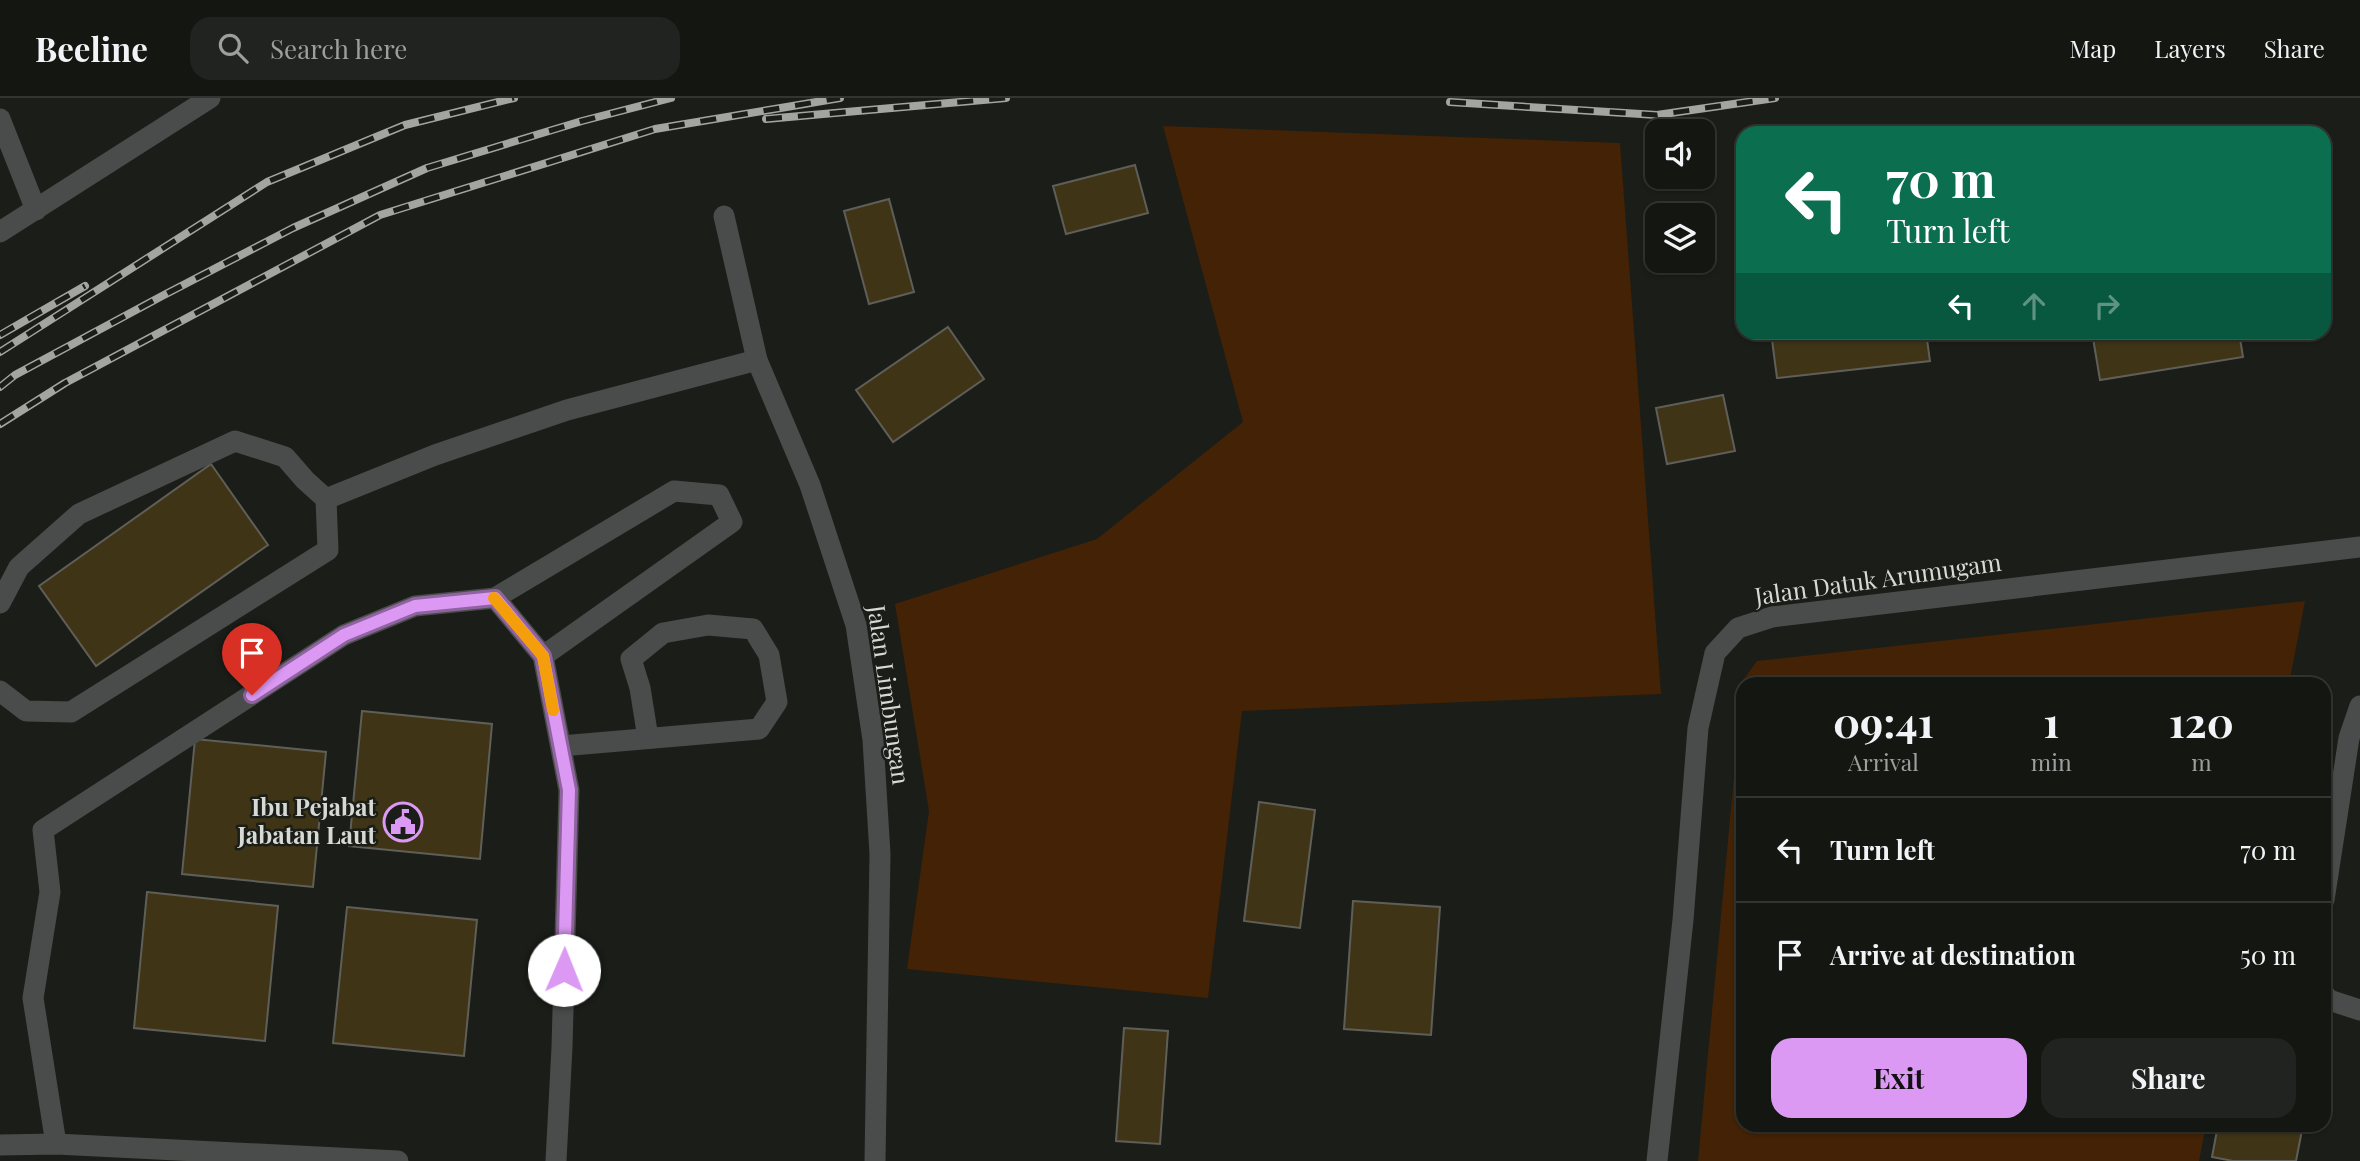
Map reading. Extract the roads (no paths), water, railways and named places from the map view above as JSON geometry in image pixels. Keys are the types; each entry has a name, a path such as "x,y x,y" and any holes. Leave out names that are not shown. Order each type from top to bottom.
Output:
{"street":[{"path":"0,233 210,98"},
{"path":"0,119 36,210"},
{"name":"Jalan Limbungan","path":"724,216 757,360 810,485 856,625 873,740 880,854 875,1161"},
{"path":"326,499 435,455 567,411 757,360"},
{"path":"0,603 19,567 79,514 235,441 285,457 326,499 328,550 71,712 26,711 0,691"},
{"path":"56,1144 33,998 50,892 44,830 344,635 415,606 495,598 674,491 719,495 732,522 543,656"},
{"name":"Jalan Datuk Arumugam","path":"1657,1161 1682,920 1698,729 1715,653 1738,628 1772,617 2360,547"},
{"path":"495,598 543,656 569,790 556,1161"},
{"path":"561,746 759,729 777,702 769,655 754,629 708,625 663,633 631,659 648,738"},
{"path":"2331,855 2349,738 2360,706"},
{"path":"2331,1001 2360,1010"},
{"path":"0,1145 56,1144 398,1161"}],"railway":[{"path":"0,352 267,182 405,125 514,98"},
{"path":"0,387 15,375 293,228 427,168 582,121 671,98"},
{"path":"0,424 65,383 380,215 655,129 840,98"},
{"path":"766,119 1006,98"},
{"path":"1450,102 1657,115 1775,98"},
{"path":"0,335 85,286"}],"place":[{"name":"Ibu Pejabat Jabatan Laut","path":"403,822"}]}
